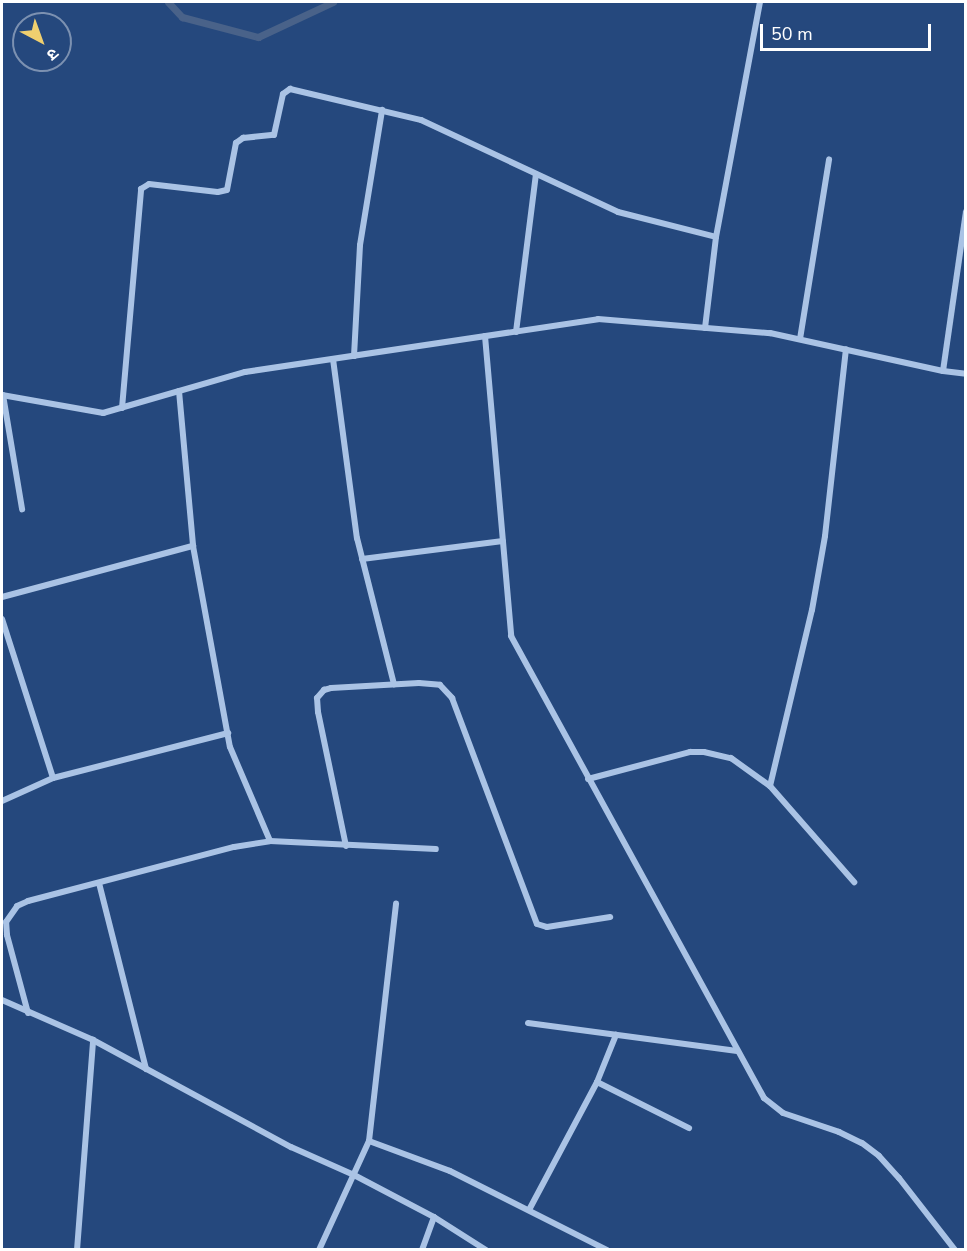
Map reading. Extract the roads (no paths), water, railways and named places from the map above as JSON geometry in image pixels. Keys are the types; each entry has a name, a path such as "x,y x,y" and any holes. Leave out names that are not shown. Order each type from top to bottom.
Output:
{"street":[{"path":"705,328 716,237 760,2"},
{"path":"122,408 139,195 144,185 218,192 227,190 236,143 243,138 274,135 283,94 290,88 422,120 618,212 716,237"},
{"path":"354,356 360,245 382,110"},
{"path":"801,339 829,159"},
{"path":"516,332 536,174"},
{"path":"943,371 966,212"},
{"path":"22,510 2,395 104,413 245,372 598,319 770,333 966,374"},
{"path":"485,336 511,636 760,1092 776,1109 839,1132 862,1143 879,1156 906,1186 955,1250"},
{"path":"770,786 817,578 840,423 846,349"},
{"path":"333,359 357,538 394,684"},
{"path":"179,392 193,546 230,747 270,841"},
{"path":"362,559 503,541"},
{"path":"2,597 193,546"},
{"path":"2,620 53,778"},
{"path":"346,846 317,698 324,690 331,688 394,684 440,685 452,698 537,924 547,927 610,917"},
{"path":"2,801 53,778 228,733"},
{"path":"588,779 690,752 704,752 737,761 770,786 854,882"},
{"path":"28,1013 7,934 6,922 11,912 28,901 234,847 270,841 436,849"},
{"path":"99,884 146,1069"},
{"path":"319,1250 369,1141 396,904"},
{"path":"2,1000 93,1040 291,1147 354,1175 434,1217 486,1250"},
{"path":"528,1023 737,1051"},
{"path":"529,1210 597,1082 616,1035"},
{"path":"77,1250 93,1040"},
{"path":"597,1082 689,1128"},
{"path":"369,1141 438,1165 607,1250"},
{"path":"422,1250 434,1217"}],"waterway":[{"path":"168,2 182,17 258,37 333,2"}]}
